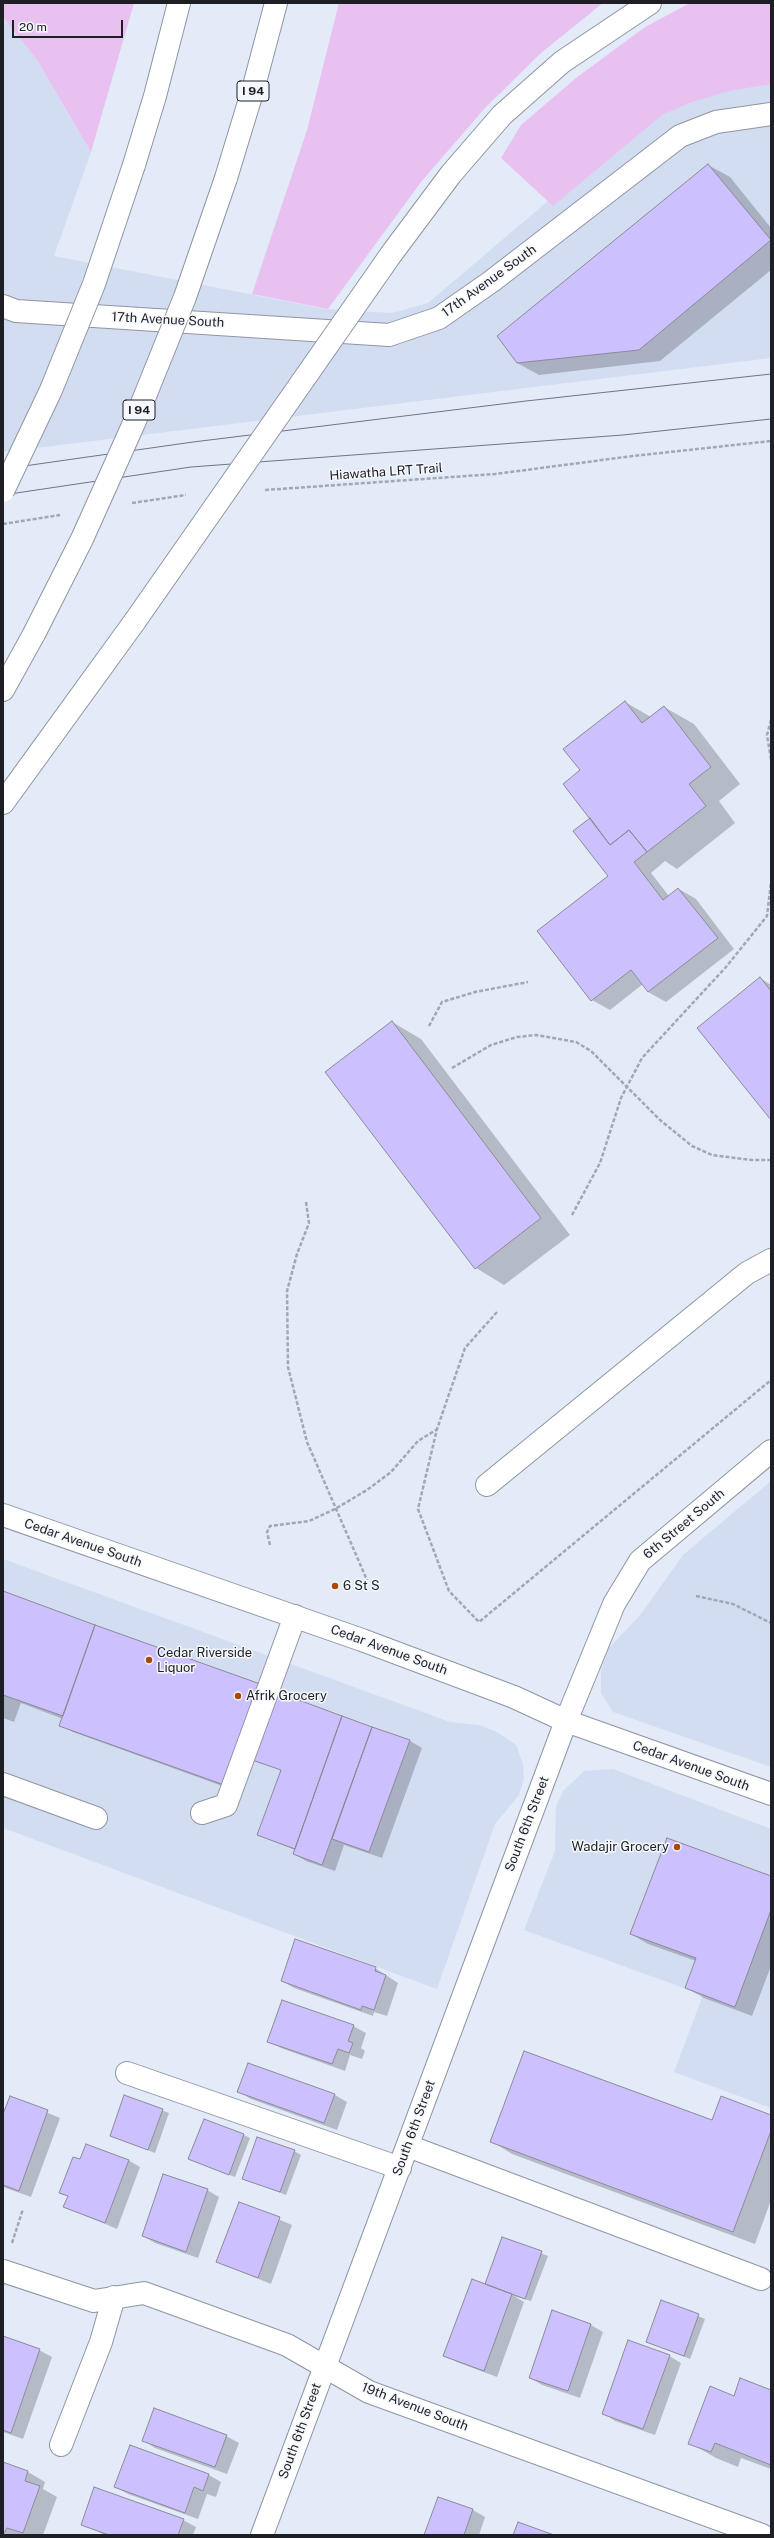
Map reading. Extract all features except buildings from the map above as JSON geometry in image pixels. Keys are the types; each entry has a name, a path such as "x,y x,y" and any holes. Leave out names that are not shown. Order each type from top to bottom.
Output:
{"main road":[{"path":"3,491 51,390 94,284 134,165 155,96 179,3"},
{"name":"I 94","path":"3,690 34,634 82,539 134,423 185,297 226,178 254,86 276,3"},
{"path":"3,803 135,621 392,253 451,174 502,115 562,62 650,3"},
{"name":"17th Avenue South","path":"3,306 16,311 389,336 439,318 468,298 680,136 716,122 771,114"},
{"path":"487,1485 747,1273 771,1260"},
{"name":"6th Street South","path":"566,1721 614,1604 640,1561 771,1452"},
{"name":"Cedar Avenue South","path":"3,1515 295,1616 514,1697 566,1721 771,1794"},
{"path":"202,1813 226,1805 295,1616"},
{"name":"South 6th Street","path":"262,2535 566,1721"},
{"path":"3,1784 96,1818"},
{"path":"127,2073 400,2168"},
{"path":"408,2146 761,2279"},
{"name":"19th Avenue South","path":"3,2271 94,2301 144,2293 287,2345 369,2392 762,2535"},
{"path":"61,2445 101,2342 114,2298"}],"path":[{"name":"Hiawatha LRT Trail","path":"259,490 494,474 633,456 771,441"},
{"path":"126,504 188,494"},
{"path":"3,524 64,514"},
{"path":"771,720 767,736 771,759"},
{"path":"572,1215 600,1163 621,1098 642,1058 726,968 767,916 771,882"},
{"path":"429,1026 442,1002 476,992 528,982"},
{"path":"452,1068 491,1045 517,1037 536,1035 576,1042 591,1051 660,1120 692,1146 712,1155 752,1160 771,1160"},
{"path":"306,1202 309,1223 297,1254 287,1291 288,1367 307,1442 367,1580"},
{"path":"497,1312 465,1348 437,1429 418,1509 449,1591 479,1622 771,1380"},
{"path":"270,1544 267,1532 270,1526 309,1521 335,1509 367,1490 391,1472 418,1441 437,1429"},
{"path":"696,1596 733,1604 771,1622"},
{"path":"10,2248 24,2209"}],"shaded area":[{"path":"3,3 134,3 91,152 37,60 3,17"},
{"path":"339,3 603,3 541,53 485,108 421,182 328,309 252,294 307,130"},
{"path":"690,3 771,3 771,84 729,91 689,103 662,115 553,206 501,158 521,125 576,78 645,27"},
{"path":"3,17 37,60 91,152 54,256 326,309 392,313 428,303 661,105 771,25 771,358 3,452"},
{"path":"771,1481 771,1767 613,1712 601,1693 601,1670 608,1649 641,1614 683,1555"},
{"path":"3,1559 450,1722 479,1725 497,1732 516,1745 523,1764 524,1779 519,1795 495,1824 437,1989 3,1828"},
{"path":"613,1769 771,1829 771,2108 674,2072 703,1995 524,1930 555,1851 556,1806 563,1791 584,1771"}],"tram line":[{"path":"3,469 193,442 526,401 771,374"},
{"path":"3,495 191,467 623,435 771,419"}],"place":[{"name":"6 St S","path":"335,1586"},
{"name":"Cedar Riverside Liquor","path":"149,1660"},
{"name":"Afrik Grocery","path":"238,1696"},
{"name":"Wadajir Grocery","path":"677,1847"}]}
